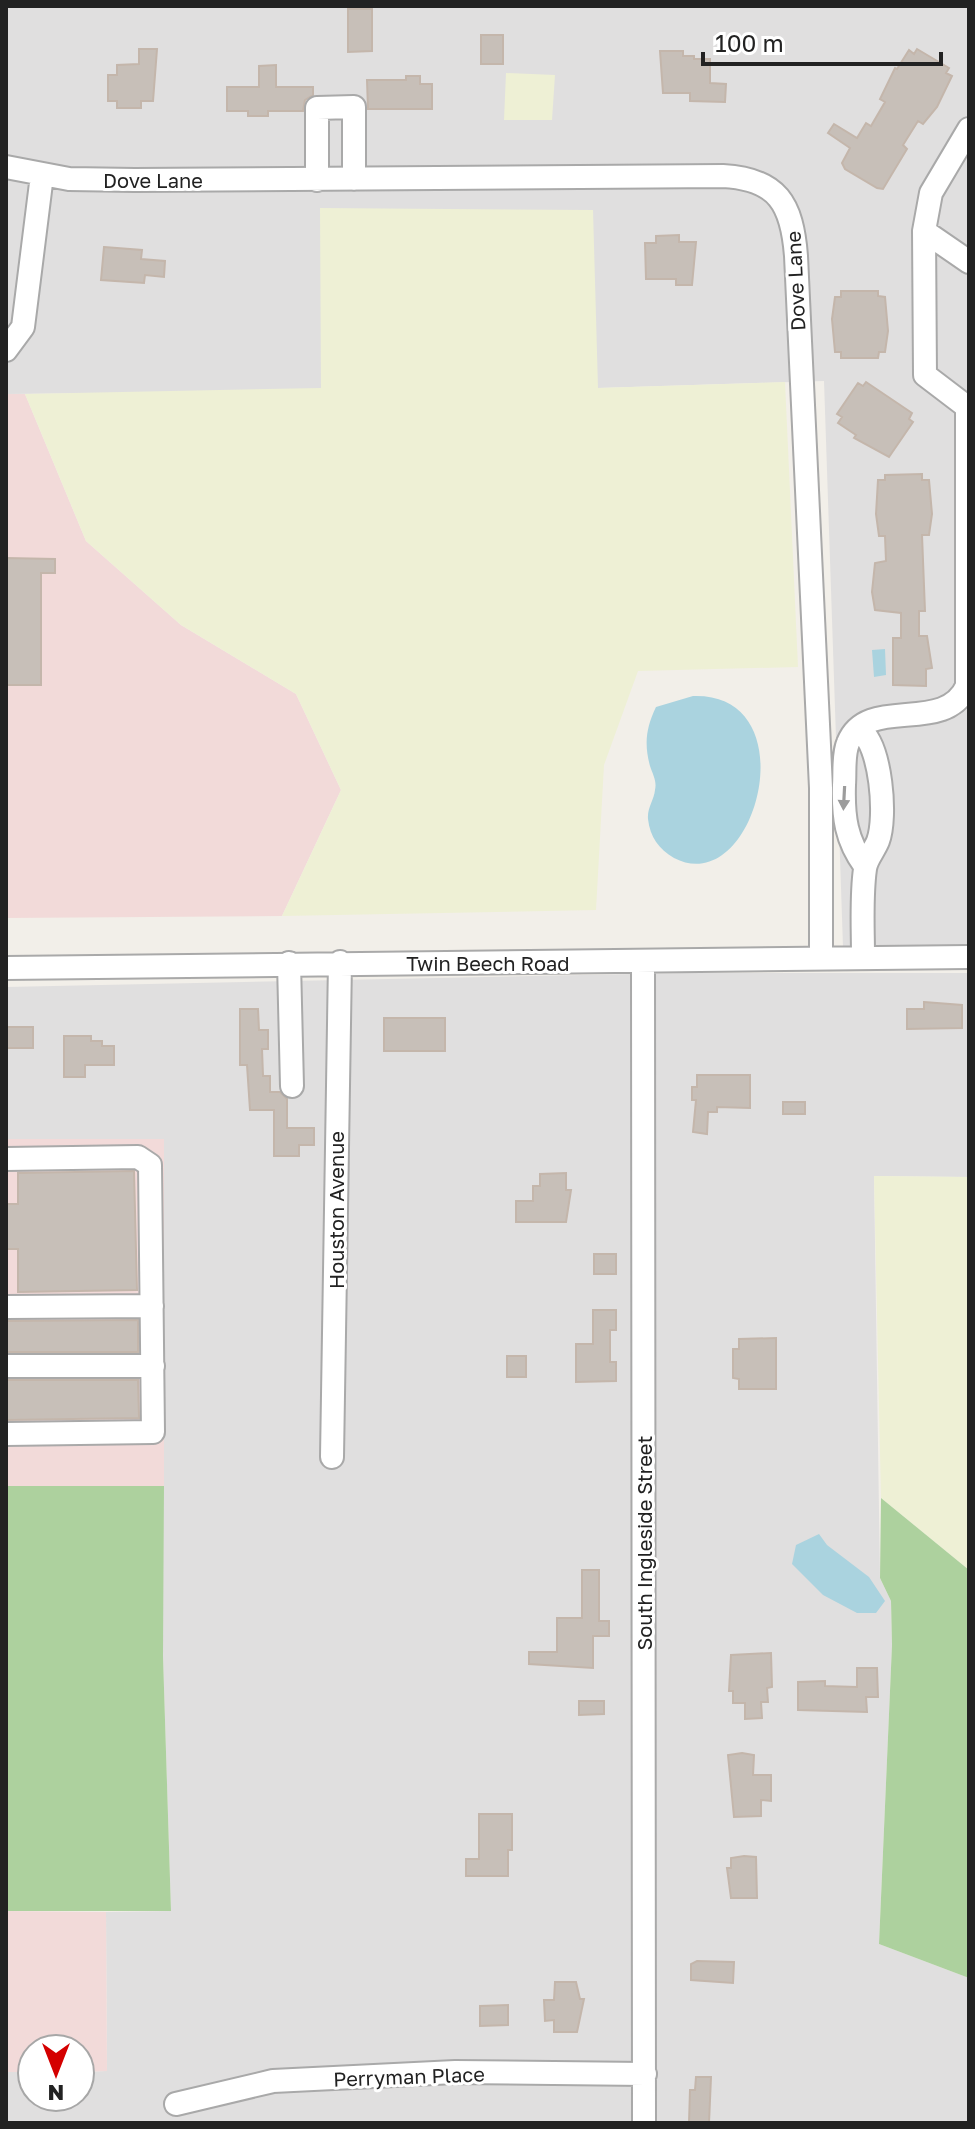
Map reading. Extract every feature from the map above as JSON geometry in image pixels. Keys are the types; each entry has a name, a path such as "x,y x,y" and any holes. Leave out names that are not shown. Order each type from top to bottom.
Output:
{"street":[{"path":"317,180 317,108 354,107 354,179"},
{"path":"865,866 850,845 843,814 846,746 860,730 890,715 945,710 963,696 967,686 968,406 925,375 924,231 931,193 969,129"},
{"name":"Dove Lane","path":"6,167 42,175 122,180 728,176 764,185 783,201 793,225 796,256 821,788 821,956"},
{"path":"6,350 23,327 42,175"},
{"path":"924,231 969,262"},
{"path":"860,730 868,736 872,746 882,812 879,839 865,866 863,956"},
{"name":"Twin Beech Road","path":"6,968 340,962 643,963 821,956 969,957"},
{"name":"Houston Avenue","path":"332,1457 340,962"},
{"path":"289,963 292,1086"},
{"name":"South Ingleside Street","path":"643,963 644,2123"},
{"path":"6,1159 138,1157 150,1165 153,1366 153,1432 6,1434"},
{"path":"6,1307 152,1306"},
{"path":"6,1366 153,1366"},
{"name":"Perryman Place","path":"176,2104 240,2087 284,2080 455,2072 645,2074"}],"shaded area":[{"path":"6,6 969,6 969,946 843,947 824,381 598,388 6,394"},
{"path":"6,394 25,394 86,541 181,625 296,694 341,790 282,916 6,918"},
{"path":"682,973 969,973 969,1177 874,1176 880,1578 891,1601 892,1645 879,1944 969,1978 969,2123 6,2123 6,2072 16,2072 16,2113 96,2113 96,2071 107,2071 106,1912 171,1911 163,1656 164,1140 6,1139 6,987"},
{"path":"6,1139 164,1139 164,1486 6,1486"},
{"path":"6,1911 106,1912 107,2071 96,2071 96,2033 16,2033 16,2072 6,2072"}],"green space":[{"path":"506,73 555,75 552,120 504,120"},
{"path":"320,208 593,210 598,388 785,382 798,667 638,671 604,765 596,910 282,916 341,790 296,694 181,625 86,541 25,394 321,388"},
{"path":"874,1176 969,1177 969,1570 881,1498"},
{"path":"6,1486 164,1486 163,1656 171,1911 6,1911"},
{"path":"881,1498 969,1570 969,1978 879,1944 892,1645 891,1601 880,1578"}],"water":[{"path":"885,649 886,675 874,677 872,650"},
{"path":"693,696 729,704 751,726 760,757 758,792 747,825 728,850 703,863 674,858 669,854 653,837 648,819 655,787 647,743 653,715 656,707"},
{"path":"819,1534 827,1545 869,1577 885,1601 876,1613 857,1613 823,1595 792,1564 796,1545"}],"building":[{"path":"348,9 372,9 372,51 348,52"},
{"path":"481,35 503,35 503,64 481,64"},
{"path":"139,49 157,49 153,101 141,101 141,108 117,108 117,101 108,101 108,75 117,75 117,65 139,64"},
{"path":"917,49 949,68 946,73 952,76 937,107 923,124 918,121 903,145 907,149 883,189 877,188 845,169 842,163 850,148 828,133 834,124 857,138 866,123 871,126 885,102 880,99 895,68 909,50 914,54"},
{"path":"660,51 683,51 683,56 710,59 710,83 726,84 725,102 690,101 690,93 663,93"},
{"path":"276,65 276,87 313,87 313,95 305,100 303,111 268,111 268,116 248,116 248,111 227,111 227,87 259,87 259,66"},
{"path":"406,76 420,76 420,84 432,84 432,109 368,109 367,80 406,80"},
{"path":"679,235 679,242 696,242 692,285 676,285 676,279 646,279 645,243 656,243 656,236"},
{"path":"104,247 142,250 141,259 165,261 164,277 145,275 144,283 101,280"},
{"path":"841,291 878,291 878,296 885,297 888,331 885,352 879,352 878,358 841,358 841,352 835,352 832,319 835,297 841,297"},
{"path":"866,382 912,413 909,419 913,422 889,457 854,438 856,435 838,423 842,417 837,414 858,383 863,386"},
{"path":"922,474 922,480 929,480 932,514 929,535 922,535 925,611 919,611 919,636 927,636 932,668 926,669 926,686 893,685 893,638 901,638 901,613 875,610 872,592 875,563 886,561 885,536 879,536 876,514 878,480 885,480 885,475"},
{"path":"6,558 55,559 55,573 41,573 41,685 6,685"},
{"path":"924,1002 962,1005 962,1028 907,1029 907,1009 924,1009"},
{"path":"240,1009 258,1009 259,1030 268,1030 268,1049 262,1049 263,1076 270,1076 270,1092 280,1092 287,1099 287,1128 314,1128 314,1145 299,1145 299,1156 274,1156 274,1110 250,1110 247,1065 240,1065"},
{"path":"384,1018 445,1018 445,1051 384,1051"},
{"path":"6,1027 33,1027 33,1048 6,1048"},
{"path":"64,1036 91,1036 91,1041 102,1041 102,1046 114,1046 114,1065 85,1065 85,1077 64,1077"},
{"path":"697,1075 750,1075 750,1108 717,1107 717,1112 708,1112 707,1134 693,1132 696,1100 692,1100 692,1087 697,1087"},
{"path":"783,1102 805,1102 805,1114 783,1114"},
{"path":"134,1171 137,1290 18,1292 18,1249 6,1249 6,1204 18,1204 18,1173"},
{"path":"566,1173 566,1190 571,1190 566,1222 516,1222 516,1201 533,1201 533,1186 540,1186 540,1174"},
{"path":"594,1254 616,1254 616,1274 594,1274"},
{"path":"593,1310 616,1310 616,1330 610,1330 610,1362 616,1362 616,1381 576,1382 576,1344 593,1344"},
{"path":"138,1320 138,1352 6,1352 6,1321"},
{"path":"776,1338 776,1389 739,1389 739,1379 733,1378 733,1349 739,1349 739,1339"},
{"path":"507,1356 526,1356 526,1377 507,1377"},
{"path":"6,1380 138,1380 139,1418 6,1420"},
{"path":"582,1570 599,1570 599,1621 609,1621 609,1636 593,1636 593,1668 529,1664 529,1652 557,1652 557,1618 582,1618"},
{"path":"771,1653 772,1687 767,1688 768,1702 761,1702 762,1718 745,1719 745,1703 733,1703 733,1691 729,1691 731,1655"},
{"path":"857,1668 877,1668 878,1697 866,1697 867,1712 798,1710 798,1682 825,1681 825,1686 857,1687"},
{"path":"579,1701 604,1701 604,1714 579,1715"},
{"path":"728,1755 754,1755 753,1775 771,1775 771,1801 761,1800 761,1816 734,1817"},
{"path":"479,1814 512,1814 508,1876 466,1876 466,1859 479,1859"},
{"path":"756,1857 757,1898 731,1898 727,1868 731,1868 731,1858"},
{"path":"697,1961 734,1962 733,1983 691,1980 691,1964"},
{"path":"555,1982 576,1982 580,1999 584,1999 577,2032 554,2032 554,2020 545,2021 544,2000 554,2000"},
{"path":"508,2005 508,2025 480,2026 480,2006"},
{"path":"696,2077 711,2077 709,2123 689,2123 690,2090 695,2090"}]}
